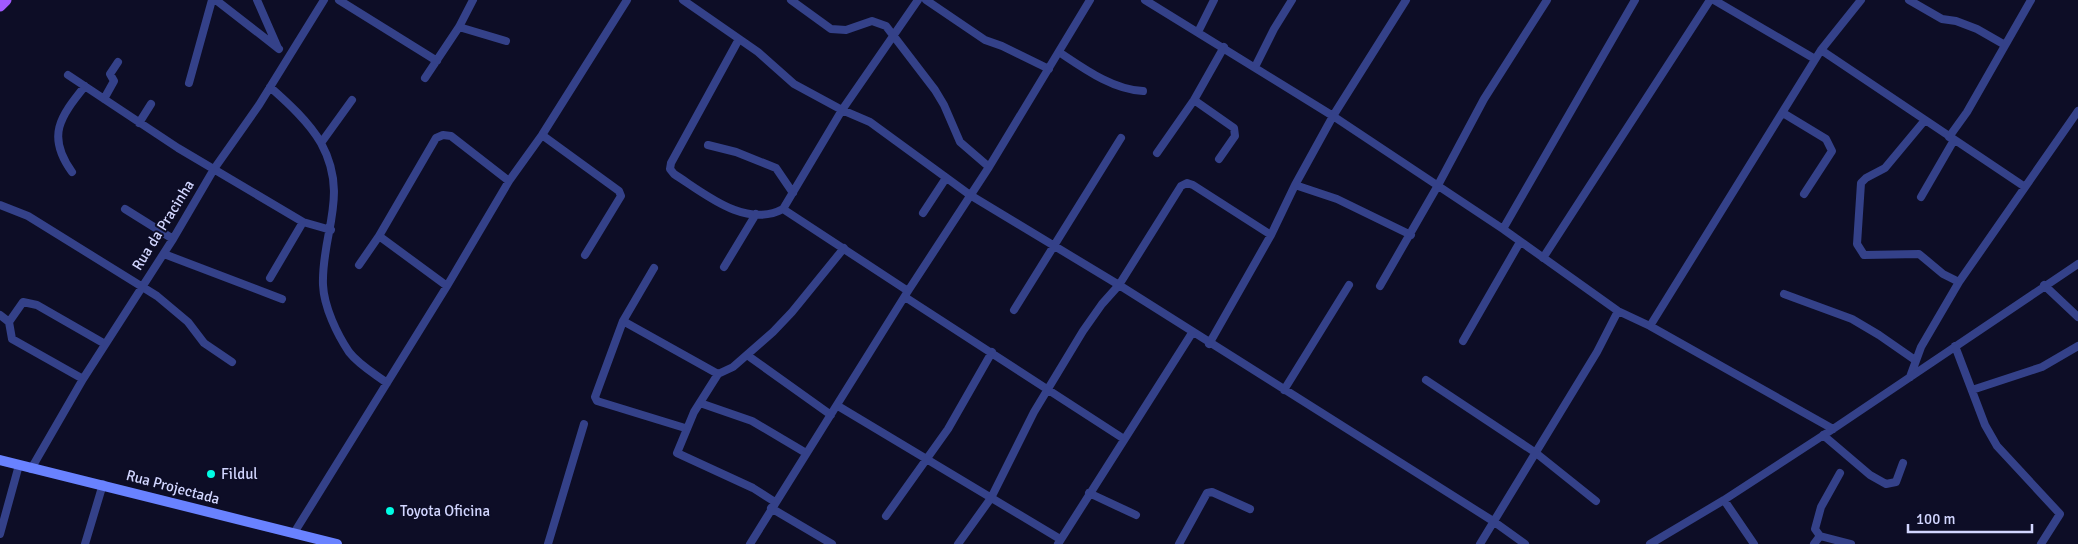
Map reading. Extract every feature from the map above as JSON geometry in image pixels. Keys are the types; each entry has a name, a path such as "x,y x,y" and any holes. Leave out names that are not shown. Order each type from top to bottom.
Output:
{"main road":[{"path":"0,6 6,0"},
{"name":"Rua Projectada","path":"0,460 337,544"}],"street":[{"path":"189,83 214,0 289,57"},
{"path":"257,0 279,49"},
{"name":"Rua da Pracinha","path":"31,469 83,379 141,286 164,254 214,169 270,87 324,0"},
{"path":"339,0 437,60"},
{"path":"425,78 459,28 473,0"},
{"path":"683,0 740,39 794,84 842,110 875,125 970,195 1119,285 1209,344 1493,521 1525,544"},
{"path":"791,0 831,28 841,31 872,21 886,26 935,90 944,105 960,142 989,167"},
{"path":"740,39 671,163 670,169 674,174 722,205 746,214 776,213 784,209 842,110 918,0"},
{"path":"926,0 984,40 1002,46 1049,69"},
{"path":"750,544 830,415 838,406 906,294 989,167 1090,0"},
{"path":"1145,0 1334,116 1502,228 1618,311 1650,326 1833,429"},
{"path":"1198,32 1214,0"},
{"path":"1255,67 1274,29 1292,0"},
{"path":"1209,344 1271,235 1295,185 1334,116 1406,0"},
{"path":"1380,286 1438,187 1484,99 1547,0"},
{"path":"1502,228 1635,0"},
{"path":"1543,258 1710,0"},
{"path":"1714,0 1815,60"},
{"path":"1650,326 1821,50 1861,0"},
{"path":"1909,0 1942,19 1956,21 1977,29 2005,46"},
{"path":"1921,197 1952,138 2031,0"},
{"path":"294,533 447,286 509,181 542,135 624,1"},
{"path":"459,28 506,41"},
{"path":"1157,152 1194,100 1224,47"},
{"path":"1821,50 2025,187"},
{"path":"1059,52 1111,82 1132,90 1143,91"},
{"path":"104,99 112,87 114,81 110,74 118,62"},
{"path":"68,75 139,123 214,169 304,222 331,230"},
{"path":"72,172 62,159 58,148 59,123 84,86"},
{"path":"270,87 294,109 321,143 334,190 331,230 324,267 323,286 326,304 349,351 387,383"},
{"path":"321,143 352,100"},
{"path":"1194,100 1234,128 1235,136 1219,159"},
{"path":"139,123 151,104"},
{"path":"1910,377 1915,360 1959,282 2078,111"},
{"path":"1783,113 1826,140 1832,151 1804,194"},
{"path":"1925,120 1885,168 1866,178 1861,183 1857,244 1864,255 1919,254 1943,274 1959,282"},
{"path":"359,265 380,236 436,138 443,135 451,136 509,181"},
{"path":"542,135 619,191 621,196 585,256"},
{"path":"1014,310 1121,138"},
{"path":"708,145 736,152 776,168 793,193"},
{"path":"924,213 946,178"},
{"path":"958,544 991,498 1019,439 1083,331 1102,304 1119,285 1176,193 1187,183 1193,185 1271,235"},
{"path":"1295,185 1337,199 1411,234"},
{"path":"0,205 28,216 141,286 172,307 188,322 204,343 232,362"},
{"path":"125,209 173,239"},
{"path":"784,209 844,248 906,294 1047,390 1124,439"},
{"path":"724,267 756,214"},
{"path":"270,278 304,222"},
{"path":"380,236 447,286"},
{"path":"1463,341 1520,242"},
{"path":"832,544 773,505 753,488 677,452 685,428 718,374 733,367 792,312 844,248"},
{"path":"164,254 282,299"},
{"path":"1650,544 1724,500 1833,429 2044,285 2078,264"},
{"path":"654,268 623,321 595,393 597,401 685,428"},
{"path":"1284,390 1349,285"},
{"path":"2044,285 2078,317"},
{"path":"1784,294 1852,319 1915,360"},
{"path":"83,379 16,342 11,336 9,322 20,305 37,304 105,344"},
{"path":"1480,544 1597,352 1618,311"},
{"path":"0,315 9,322"},
{"path":"623,321 718,374"},
{"path":"838,406 991,498 1059,542 1192,332"},
{"path":"1955,346 1985,425 1997,446 2060,514 2041,544"},
{"path":"1972,390 2042,367 2078,346"},
{"path":"886,516 928,460 970,395 992,352"},
{"path":"747,354 830,415"},
{"path":"1426,380 1536,453 1596,502"},
{"path":"700,403 752,421 806,453"},
{"path":"548,544 584,424"},
{"path":"1823,435 1870,475 1886,484 1896,482 1903,462"},
{"path":"0,534 18,465"},
{"path":"1840,473 1821,507 1815,529 1820,536 1851,544"},
{"path":"85,544 102,484"},
{"path":"1179,544 1207,493 1212,492 1250,509"},
{"path":"1089,493 1136,514"},
{"path":"1724,500 1754,544"},
{"path":"1814,544 1820,536"}],"place":[{"name":"Fildul","path":"211,474"},
{"name":"Toyota Oficina","path":"390,511"}]}
